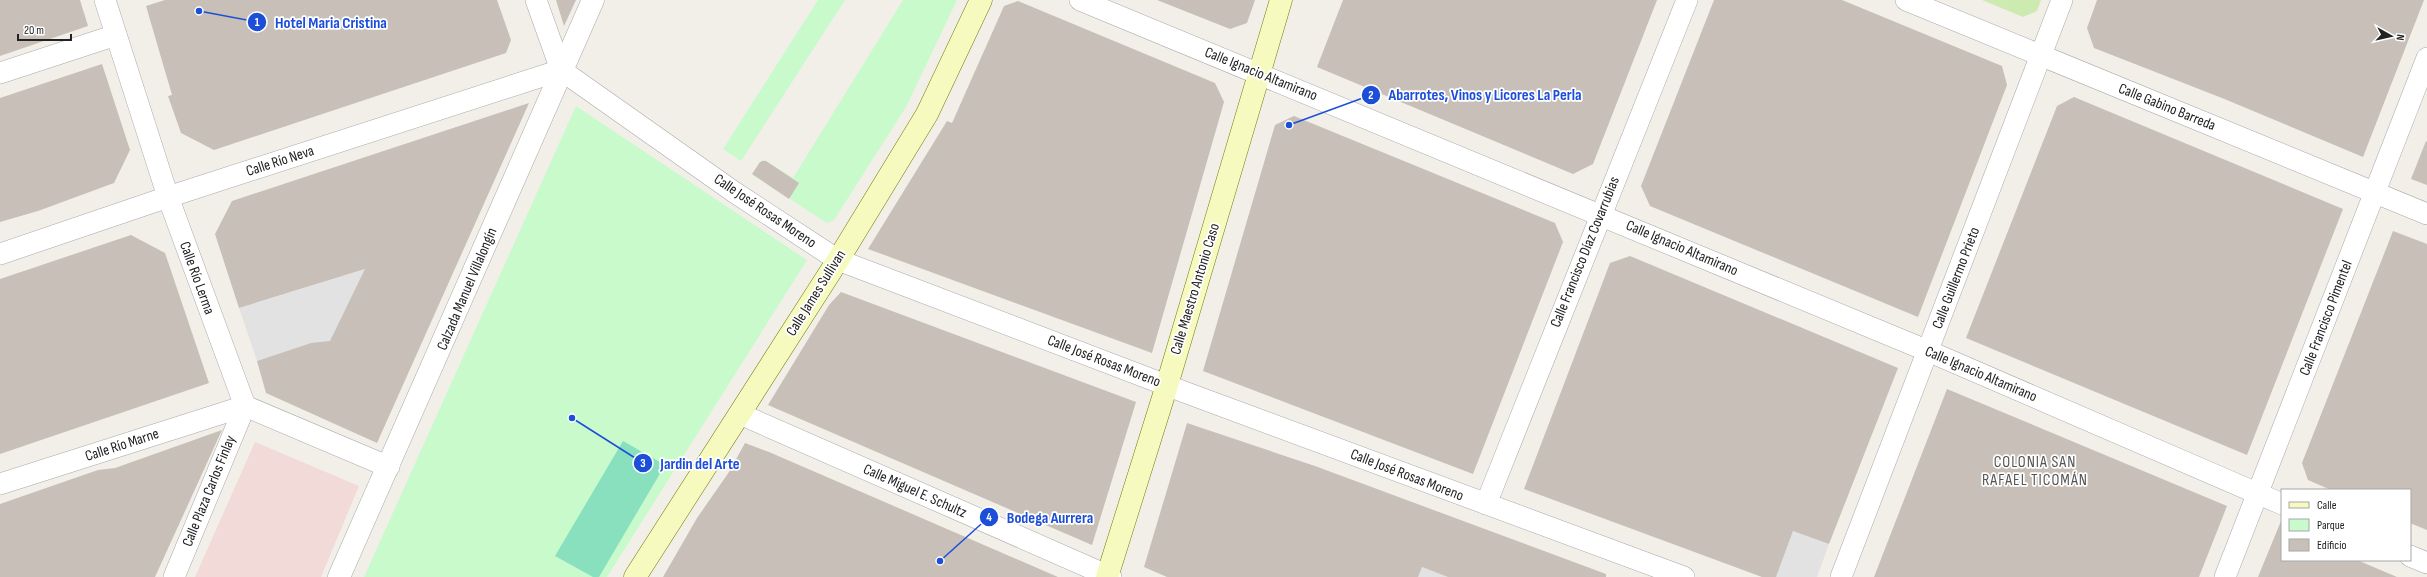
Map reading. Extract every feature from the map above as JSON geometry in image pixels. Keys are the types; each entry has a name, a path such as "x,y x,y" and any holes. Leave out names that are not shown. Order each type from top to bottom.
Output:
{"main road":[{"name":"Calle James Sullivan","path":"635,577 838,260 927,114 981,0"},
{"name":"Calle Maestro Antonio Caso","path":"1108,577 1167,385 1281,0"}],"street":[{"name":"Calle Río Lerma","path":"105,0 168,197 245,406"},
{"path":"536,0 561,70"},
{"name":"Calzada Manuel Villalongín","path":"339,577 389,467 561,70 593,0"},
{"name":"Calle Ignacio Altamirano","path":"1080,0 1928,351 2281,504"},
{"name":"Calle Francisco Díaz Covarrubias","path":"1486,504 1600,214 1687,0"},
{"name":"Calle Gabino Barreda","path":"1906,0 2427,214"},
{"name":"Calle Guillermo Prieto","path":"1841,577 2062,0"},
{"path":"0,73 116,35"},
{"name":"Calle Francisco Pimentel","path":"2225,577 2427,58"},
{"name":"Calle Río Neva","path":"0,254 168,197 561,70"},
{"name":"Calle José Rosas Moreno","path":"561,70 734,192 838,260 1167,385 1684,577"},
{"path":"245,406 389,467"},
{"name":"Calle Río Marne","path":"0,484 245,406"},
{"name":"Calle Plaza Carlos Finlay","path":"174,577 245,406"},
{"name":"Calle Miguel E. Schultz","path":"740,414 1108,577"},
{"path":"2411,556 2427,563"}],"shaded area":[{"path":"366,269 328,346 311,343 257,361 239,308"},
{"path":"255,442 359,486 321,577 195,577"},
{"path":"1793,531 1829,544 1817,577 1776,577"},
{"path":"1422,567 1448,577 1418,577"}],"green space":[{"path":"818,0 845,0 741,161 723,149"},
{"path":"903,0 957,0 906,107 834,220 827,223 753,175 763,159 793,178"},
{"path":"1982,0 2041,0 2037,11 2023,17"},
{"path":"576,106 807,260 607,577 364,577"},
{"path":"623,441 665,465 599,577 593,577 555,556"}],"building":[{"path":"0,0 80,0 88,26 0,56"},
{"path":"165,0 497,0 511,40 506,53 214,150 181,133 168,96 172,95 146,6"},
{"path":"556,0 576,0 564,26"},
{"path":"1157,0 1255,0 1247,23 1230,29"},
{"path":"1343,0 1657,0 1593,164 1573,174 1317,67"},
{"path":"1714,0 1842,0 2002,66 2007,85 1918,317 1650,206 1641,186"},
{"path":"2097,0 2424,0 2363,157 2222,98 2094,48 2087,28"},
{"path":"1018,1 1215,83 1224,102 1152,353 868,249 947,121 952,123 1004,6"},
{"path":"102,64 130,150 114,183 38,211 0,222 0,98"},
{"path":"2074,97 2343,209 2247,455 1966,338 2057,106"},
{"path":"529,103 377,443 266,393 257,361 311,343 330,341 365,269 239,308 215,234 232,201"},
{"path":"1294,116 1555,223 1563,242 1473,474 1203,371 1275,125"},
{"path":"2426,141 2427,142 2427,185 2411,179"},
{"path":"766,161 799,183 789,199 752,174 760,162"},
{"path":"2393,231 2427,244 2427,530 2411,523 2411,489 2329,489 2308,480 2302,463"},
{"path":"131,235 165,253 209,383 0,454 0,279"},
{"path":"1630,256 1898,368 1829,544 1793,531 1776,577 1762,577 1524,489 1610,263"},
{"path":"841,292 1136,402 1092,545 768,405 829,305"},
{"path":"1947,389 2227,506 2199,577 1874,577"},
{"path":"1187,423 1315,466 1606,574 1606,577 1448,577 1422,567 1418,577 1167,577 1144,567"},
{"path":"222,430 155,577 0,577 0,504 98,470 115,468"},
{"path":"745,443 1058,577 663,577 697,518 729,472"},
{"path":"2281,521 2281,561 2359,561 2397,577 2258,577"}],"place":[{"name":"Hotel Maria Cristina","path":"199,11"},
{"name":"Abarrotes, Vinos y Licores La Perla","path":"1289,125"},
{"name":"Jardin del Arte","path":"572,418"},
{"name":"Bodega Aurrera","path":"940,561"}],"district":[{"name":"COLONIA SAN RAFAEL TICOMÁN","path":"2035,471"}]}
